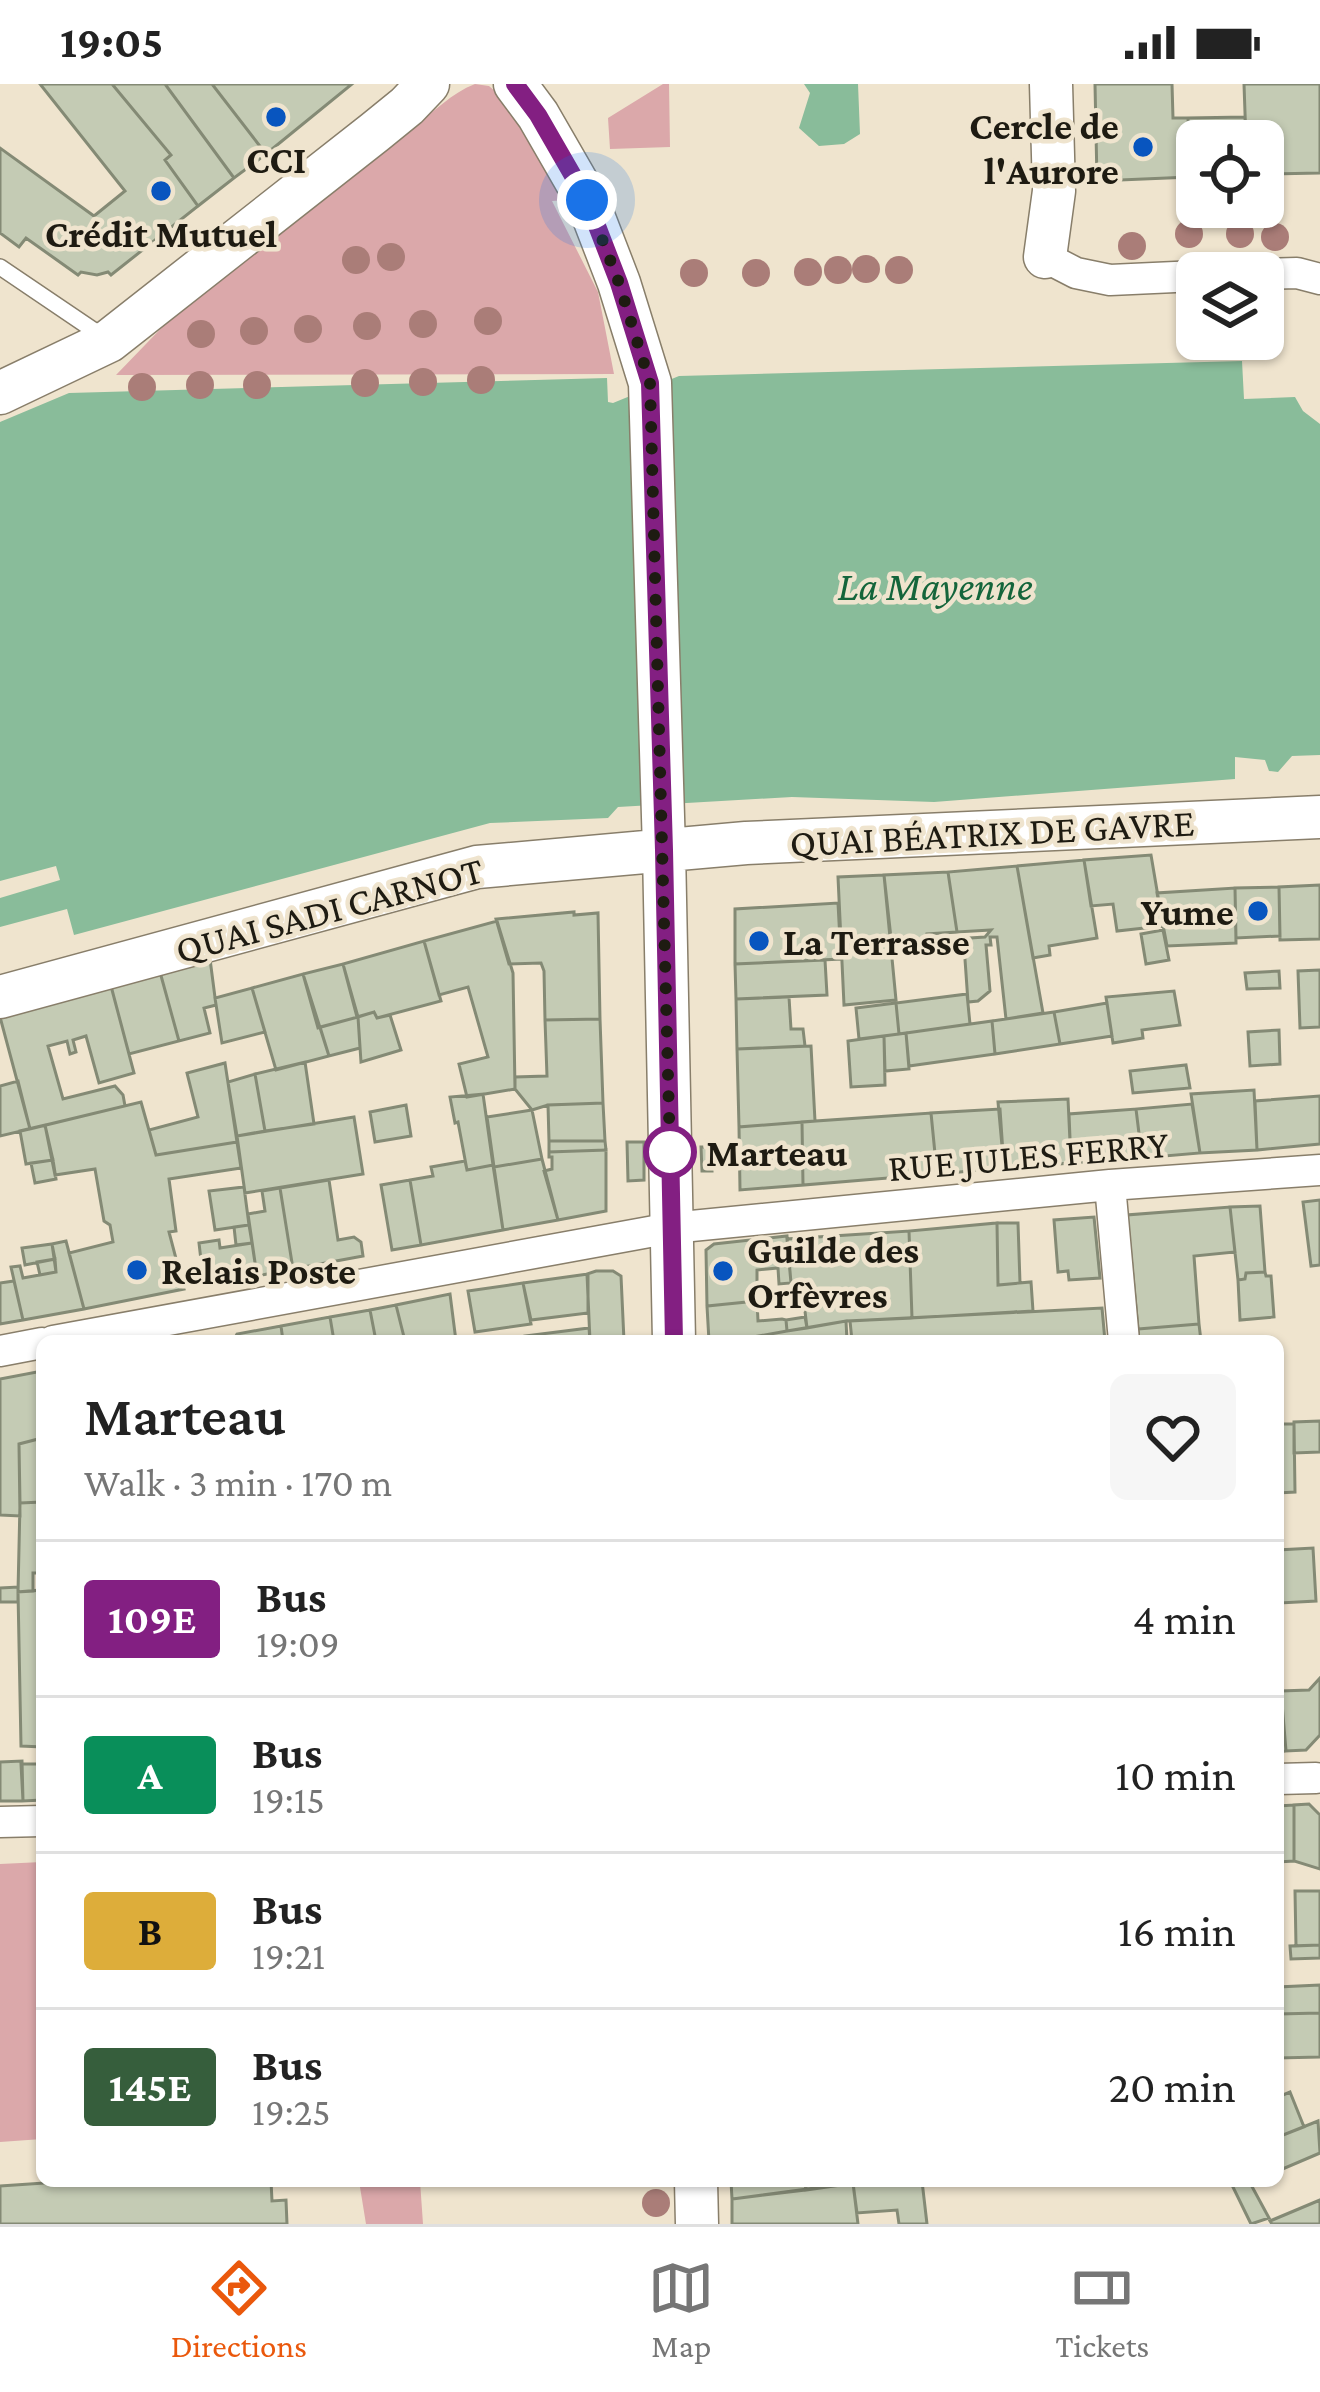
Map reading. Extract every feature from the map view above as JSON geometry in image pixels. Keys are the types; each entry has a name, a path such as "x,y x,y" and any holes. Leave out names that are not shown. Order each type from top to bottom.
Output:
{"street":[{"path":"0,393 110,341 375,132 428,84"},
{"path":"515,84 582,189 619,283 650,383 674,1335"},
{"path":"1051,84 1054,190 1047,248 1076,273 1110,280 1176,277"},
{"path":"1284,273 1320,279"},
{"name":"QUAI BÉATRIX DE GAVRE","path":"664,850 1320,817"},
{"name":"QUAI SADI CARNOT","path":"0,997 477,867 664,850"},
{"name":"RUE JULES FERRY","path":"118,1335 205,1327 671,1228 1111,1185 1320,1170"},
{"path":"1111,1185 1124,1335"},
{"path":"0,1351 36,1344"},
{"path":"1284,1779 1319,1778"},
{"path":"0,1822 36,1821"},
{"path":"696,2187 698,2224"}],"lane":[{"path":"0,267 110,341"}],"shaded area":[{"path":"475,84 489,86 505,100 567,200 552,201 598,292 614,374 116,375 173,316 413,126"},
{"path":"669,84 670,147 610,149 608,118"},
{"path":"36,1862 36,2139 0,2142 0,1864"},
{"path":"360,2187 420,2187 423,2224 366,2224"}],"water":[{"path":"804,84 858,84 860,134 844,144 819,146 799,128 810,93"},
{"name":"La Mayenne","path":"1242,361 1244,399 1295,397 1303,411 1320,424 1320,755 1292,756 1278,772 1269,771 1265,760 1235,757 1235,779 934,802 792,797 618,807 608,818 490,823 74,935 67,909 0,927 0,898 60,880 56,866 0,881 0,422 69,393 607,378 608,402 613,403 679,376"}],"building":[{"path":"40,84 112,84 171,155 165,160 198,206 111,275 78,275 26,238 19,247 0,233 0,148 94,216 125,191"},
{"path":"112,84 165,84 234,178 198,206 165,160 171,155"},
{"path":"165,84 212,84 266,154 234,178"},
{"name":"CCI","path":"212,84 352,84 266,154"},
{"name":"Cercle de l'Aurore","path":"1095,84 1172,84 1173,118 1188,118 1176,120 1176,178 1097,181"},
{"path":"1244,84 1320,84 1320,173 1284,174 1284,120 1245,120"},
{"path":"1245,117 1245,120 1188,120"},
{"path":"1151,855 1163,926 1117,931 1113,904 1091,906 1084,860"},
{"path":"1084,860 1097,938 1049,946 1050,955 1033,958 1017,866"},
{"path":"1017,866 1043,1013 1006,1019 997,937 990,937 991,945 986,945 990,991 968,1002 964,945 991,930 957,932 948,872"},
{"path":"948,872 957,932 927,934 927,953 910,953 909,936 891,938 884,875"},
{"path":"884,875 896,1000 844,1005 838,877"},
{"path":"1320,885 1320,939 1280,940 1279,887"},
{"path":"1279,887 1280,936 1236,938 1235,888"},
{"path":"1235,888 1236,943 1167,946 1157,893"},
{"path":"838,903 841,959 735,964 735,909"},
{"path":"598,913 600,1019 545,1020 541,963 509,964 496,919"},
{"path":"497,921 513,973 515,1089 467,1097 459,1064 488,1057 468,987 439,995 424,941"},
{"path":"1163,930 1169,960 1146,964 1141,934"},
{"path":"424,941 441,1001 377,1018 374,1012 357,1017 343,964"},
{"path":"210,959 216,1005 204,1008 210,1033 179,1041 160,972"},
{"path":"825,960 827,995 736,999 735,964"},
{"path":"343,964 358,1017 318,1028 303,974"},
{"path":"1320,970 1320,1027 1300,1028 1298,971"},
{"path":"1279,971 1280,988 1247,989 1245,973"},
{"path":"160,972 179,1041 129,1054 111,986"},
{"path":"303,974 329,1056 276,1070 252,988"},
{"path":"111,986 134,1073 99,1083 86,1036 73,1040 76,1052 70,1054 67,1041 48,1046 63,1099 115,1086 125,1106 30,1129 0,1017"},
{"path":"252,988 265,1032 222,1043 215,998"},
{"path":"1174,991 1180,1025 1142,1030 1143,1038 1113,1043 1106,997"},
{"path":"967,994 970,1024 899,1034 896,1003"},
{"path":"789,997 791,1029 803,1029 805,1046 737,1049 736,999"},
{"path":"896,1003 899,1034 859,1039 856,1008"},
{"path":"1107,1003 1112,1036 1060,1044 1054,1012"},
{"path":"374,1012 377,1018 390,1015 401,1050 361,1062 358,1017"},
{"path":"1054,1012 1060,1044 995,1054 992,1021"},
{"path":"358,1017 360,1048 329,1056 320,1027"},
{"path":"600,1019 603,1103 532,1110 515,1089 515,1077 547,1076 545,1020"},
{"path":"992,1021 995,1054 909,1066 906,1033"},
{"path":"1279,1030 1280,1064 1250,1066 1248,1032"},
{"path":"906,1033 909,1069 885,1071 884,1036"},
{"path":"884,1036 885,1085 851,1087 848,1041"},
{"path":"811,1046 815,1121 739,1127 737,1049"},
{"path":"305,1062 314,1124 265,1131 255,1074"},
{"path":"225,1063 237,1142 156,1155 149,1130 198,1117 187,1073"},
{"path":"1186,1065 1190,1088 1133,1093 1130,1071"},
{"path":"255,1074 265,1131 237,1136 228,1082"},
{"path":"18,1081 30,1129 0,1136 0,1086"},
{"path":"1254,1090 1257,1150 1200,1153 1191,1094"},
{"path":"483,1094 493,1165 467,1170 450,1097"},
{"path":"1320,1096 1320,1144 1257,1150 1255,1101"},
{"path":"1068,1099 1071,1163 1004,1168 998,1102"},
{"path":"141,1102 156,1155 237,1142 241,1168 169,1179 176,1231 169,1232 184,1289 84,1309 69,1253 113,1242 110,1225 104,1221 95,1169 55,1175 45,1125"},
{"path":"603,1103 605,1141 549,1141 548,1105"},
{"path":"1192,1104 1200,1153 1142,1158 1136,1109"},
{"path":"406,1105 411,1136 375,1142 370,1112"},
{"path":"1000,1109 1004,1168 937,1174 931,1113"},
{"path":"1136,1109 1142,1158 1071,1163 1069,1114"},
{"path":"532,1110 542,1159 494,1167 487,1117"},
{"path":"931,1113 937,1174 803,1185 802,1122"},
{"path":"354,1117 363,1174 245,1193 237,1136"},
{"path":"802,1122 803,1185 740,1190 739,1127"},
{"path":"45,1125 53,1160 26,1164 20,1131"},
{"path":"549,1141 605,1141 606,1150 549,1152"},
{"path":"627,1142 644,1142 644,1180 628,1181"},
{"path":"701,1147 711,1147 712,1171 702,1171"},
{"path":"606,1150 606,1211 558,1220 544,1171 552,1169 549,1152"},
{"path":"542,1159 558,1220 503,1230 494,1167"},
{"path":"53,1160 56,1179 35,1183 31,1163"},
{"path":"465,1161 467,1170 493,1165 503,1230 421,1245 410,1180 433,1176 431,1167"},
{"path":"329,1180 338,1240 354,1237 361,1242 363,1256 293,1269 280,1188"},
{"path":"410,1180 421,1245 392,1250 381,1185"},
{"path":"244,1187 249,1225 215,1230 209,1191"},
{"path":"280,1188 293,1269 257,1276 248,1214 265,1211 262,1191"},
{"path":"1320,1200 1320,1265 1311,1266 1303,1202"},
{"path":"1260,1206 1265,1272 1246,1273 1245,1279 1238,1280 1230,1207"},
{"path":"1230,1207 1235,1252 1194,1256 1199,1324 1138,1329 1127,1215"},
{"path":"1094,1217 1100,1278 1069,1280 1068,1271 1058,1272 1054,1220"},
{"path":"997,1223 998,1285 1031,1282 1033,1311 912,1318 909,1231"},
{"path":"997,1223 1018,1223 1020,1283 998,1285"},
{"path":"249,1225 252,1243 236,1245 234,1227"},
{"path":"909,1231 912,1318 807,1328 802,1286 791,1283 787,1239"},
{"path":"787,1236 791,1283 779,1284 778,1268 757,1270 757,1301 707,1306 706,1250 714,1244"},
{"path":"219,1240 220,1248 252,1243 257,1276 204,1286 199,1243"},
{"path":"66,1241 84,1309 23,1320 11,1267 20,1266 23,1278 56,1272 52,1244"},
{"path":"52,1244 55,1259 25,1265 22,1248"},
{"path":"55,1259 56,1272 40,1275 37,1262"},
{"path":"613,1271 621,1276 624,1335 590,1335 587,1274"},
{"path":"1246,1273 1271,1276 1274,1317 1240,1320 1238,1280 1245,1279"},
{"path":"588,1274 588,1313 531,1320 523,1283"},
{"path":"14,1281 23,1320 0,1324 0,1283"},
{"path":"523,1283 531,1324 475,1332 468,1291"},
{"path":"450,1294 455,1335 404,1335 396,1305"},
{"path":"757,1301 758,1321 786,1320 787,1331 709,1335 707,1306"},
{"path":"396,1305 404,1335 375,1335 370,1310"},
{"path":"1102,1308 1104,1335 851,1335 850,1321"},
{"path":"370,1310 375,1335 333,1335 330,1317"},
{"path":"330,1317 333,1335 282,1335 281,1326"},
{"path":"805,1317 807,1328 787,1331 786,1320"},
{"path":"846,1321 847,1335 765,1335"},
{"path":"1199,1324 1200,1335 1138,1335 1138,1329"},
{"path":"281,1326 282,1335 236,1335"},
{"path":"589,1328 590,1335 533,1335"},
{"path":"36,1372 36,1440 19,1444 20,1516 0,1515 0,1379"},
{"path":"1320,1421 1320,1452 1294,1453 1294,1422"},
{"path":"1284,1424 1294,1424 1295,1492 1284,1493"},
{"path":"36,1440 36,1502 20,1503 19,1444"},
{"path":"36,1502 36,1573 33,1591 18,1592 20,1503"},
{"path":"1313,1548 1316,1601 1284,1603 1284,1550"},
{"path":"18,1587 18,1602 0,1602 0,1588"},
{"path":"36,1590 36,1747 21,1746 18,1592"},
{"path":"1320,1678 1320,1735 1306,1750 1286,1751 1284,1691 1309,1690"},
{"path":"22,1761 23,1801 0,1801 0,1762"},
{"path":"21,1764 36,1764 36,1800 23,1801"},
{"path":"1309,1804 1320,1815 1320,1869 1294,1861 1294,1805"},
{"path":"1294,1805 1294,1861 1284,1862 1284,1806"},
{"path":"1295,1891 1320,1891 1320,1945 1296,1946"},
{"path":"1320,1945 1320,1958 1291,1959 1290,1946"},
{"path":"1320,1985 1320,2013 1284,2014 1284,1987"},
{"path":"1320,2013 1320,2057 1284,2058 1284,2014"},
{"path":"1290,2092 1304,2127 1284,2135 1284,2094"},
{"path":"1318,2121 1320,2153 1284,2168 1284,2135"},
{"path":"0,2186 271,2187 272,2201 286,2200 287,2224 0,2224"},
{"path":"731,2187 806,2187 806,2190 732,2199"},
{"path":"853,2187 858,2224 732,2224 732,2199"},
{"path":"854,2187 923,2187 927,2224 899,2224 897,2210 857,2213"},
{"path":"1233,2187 1252,2187 1269,2218 1251,2224"},
{"path":"1320,2200 1320,2224 1270,2221"}],"bus line":[{"name":"109E","path":"515,84 587,200 650,383 674,1335"}],"place":[{"name":"CCI","path":"276,117"},
{"name":"Cercle de l'Aurore","path":"1143,147"},
{"name":"Crédit Mutuel","path":"161,191"},
{"name":"Yume","path":"1258,911"},
{"name":"La Terrasse","path":"759,941"},
{"name":"Marteau","path":"670,1152"},
{"name":"Relais Poste","path":"137,1270"},
{"name":"Guilde des Orfèvres","path":"723,1271"}],"route":[{"path":"587,200 650,383 670,1152"}]}
